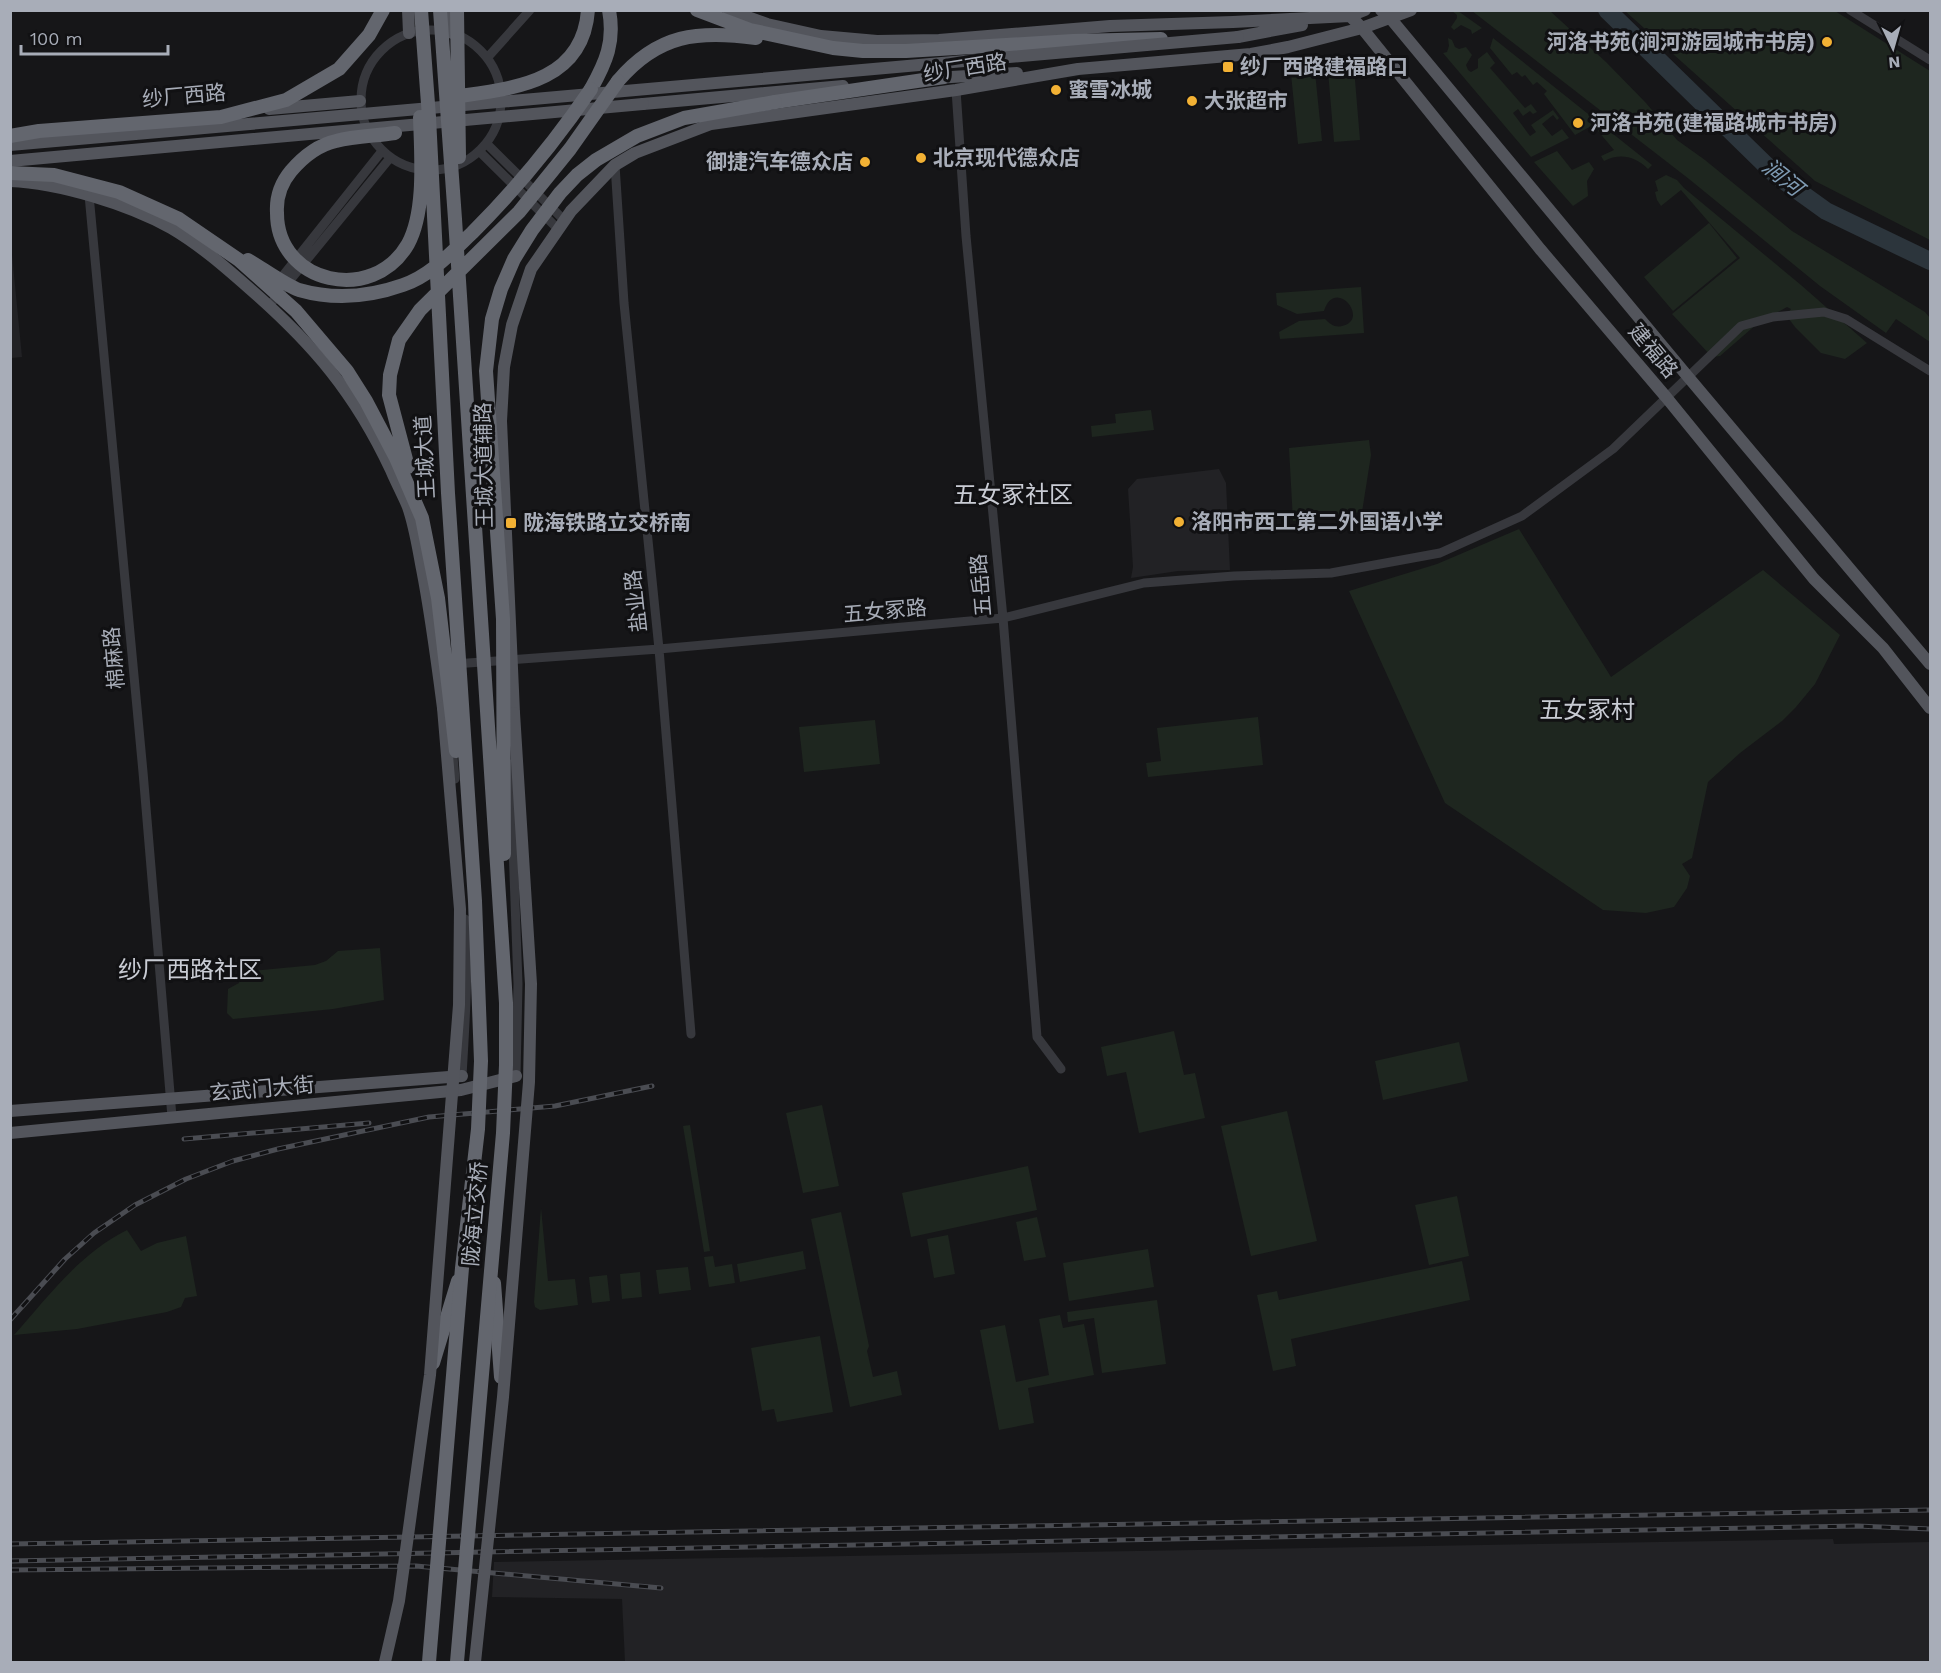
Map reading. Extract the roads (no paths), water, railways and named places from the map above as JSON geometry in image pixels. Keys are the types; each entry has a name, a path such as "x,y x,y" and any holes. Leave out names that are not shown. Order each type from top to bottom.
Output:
{"highway":[{"path":"10,136 39,131 221,117 286,100 339,69 369,34 383,10"},
{"path":"395,134 336,141 319,148 303,159 286,177 278,195 278,227 283,243 298,262 318,274 349,280 367,277 383,269 408,244 418,209 421,188 420,84 416,10"},
{"name":"王城大道","path":"422,10 448,493 475,901"},
{"path":"440,10 455,219"},
{"path":"455,219 459,135 457,10"},
{"path":"460,96 521,86 540,79 559,68 582,42 588,10"},
{"path":"10,173 54,175 119,192 179,219 297,289 338,297 372,294 404,285 427,273 451,254 508,197 564,129 603,68 610,44 609,10"},
{"path":"698,10 750,30 833,48"},
{"path":"479,978 455,735 438,598 422,518 389,395 390,375 399,340 420,310 519,212 570,150 632,65 653,49 670,41 704,34 740,36 862,51 906,51 1073,41 1238,37"},
{"path":"506,1004 503,619 486,381 495,309 514,260 532,230 560,193 596,160 637,136 684,118 944,77"},
{"path":"179,219 239,260 296,310 347,371 366,401 396,458 422,518"},
{"name":"陇海立交桥","path":"455,219 506,1004 503,1133 457,1662"},
{"name":"陇海立交桥","path":"429,1662 462,1268 478,1129 481,1061 475,901"},
{"path":"492,1257 503,1397"},
{"path":"430,1375 462,1268"},
{"path":"425,1662 435,1603"}],"main road":[{"path":"408,10 409,33"},
{"path":"450,10 452,33"},
{"name":"纱厂西路","path":"728,10 767,24 821,36 878,41 939,40 1110,26 1233,22 1365,10"},
{"name":"纱厂西路","path":"561,224 615,165 635,153 711,124 956,90 1078,69 1251,54 1362,28 1386,15 1411,10"},
{"path":"10,145 1238,37 1345,13"},
{"name":"建福路","path":"1345,13 1362,28 1540,249 1666,397 1814,579 1883,648 1930,708"},
{"name":"建福路","path":"1386,15 1930,664"},
{"path":"10,161 944,77 1078,69"},
{"path":"260,123 460,96"},
{"name":"纱厂西路","path":"10,129 360,101"},
{"path":"395,134 553,112"},
{"path":"10,181 49,186 89,195 152,219 179,233 210,255 266,303 300,335 347,391 379,445 408,507 416,538 430,609 443,708 460,909 459,1005 430,1375 399,1601 385,1662"},
{"name":"王城大道辅路","path":"475,1662 503,1397 529,1083 531,1014 511,659 501,421 504,367 512,325 531,269 561,224"},
{"name":"玄武门大街","path":"10,1111 462,1076"},
{"name":"玄武门大街","path":"10,1133 461,1090 516,1076"}],"street":[{"path":"488,57 530,10"},
{"path":"1850,10 1930,60"},
{"path":"430,30 452,33 472,42 488,57 497,74 502,92 502,110 497,128 480,152 460,165 436,171 412,168 390,158 370,136 363,119 360,101 364,79 374,59 389,43 409,33 430,30"},
{"name":"五岳路","path":"956,90 966,236 1003,618 1037,1037 1061,1069"},
{"path":"487,144 561,224"},
{"path":"266,303 382,151"},
{"path":"480,152 561,224"},
{"path":"266,303 390,158"},
{"name":"盐业路","path":"615,165 624,303 658,649 691,1034"},
{"name":"棉麻路","path":"89,195 143,772 171,1117"},
{"name":"五女冢路","path":"438,665 658,649 1003,618 1144,583 1234,576 1332,573 1440,553 1522,516 1613,448 1741,326 1773,317 1824,312 1846,319 1930,371"},
{"path":"511,659 508,710 518,984 516,1076"},
{"path":"438,665 450,708 467,947 467,1004 462,1076"}],"waterway":[{"name":"涧河","path":"1607,10 1776,175 1826,211 1930,261"}],"railway":[{"path":"10,1320 65,1259 94,1233 135,1205 186,1179 233,1161 278,1149 429,1117 555,1106 652,1086"},
{"path":"184,1139 369,1123"},
{"path":"10,1544 1930,1510"},
{"path":"10,1561 1857,1526 1930,1529"},
{"path":"10,1570 416,1566 661,1588"}],"place":[{"name":"河洛书苑(涧河游园城市书房)","path":"1827,42"},
{"name":"纱厂西路建福路口","path":"1228,67"},
{"name":"蜜雪冰城","path":"1056,90"},
{"name":"大张超市","path":"1192,101"},
{"name":"河洛书苑(建福路城市书房)","path":"1578,123"},
{"name":"北京现代德众店","path":"921,158"},
{"name":"御捷汽车德众店","path":"865,162"},
{"name":"洛阳市西工第二外国语小学","path":"1179,522"},
{"name":"陇海铁路立交桥南","path":"511,523"}],"district":[{"name":"五女冢社区","path":"1013,495"},
{"name":"五女冢村","path":"1587,710"},
{"name":"纱厂西路社区","path":"190,970"}]}
